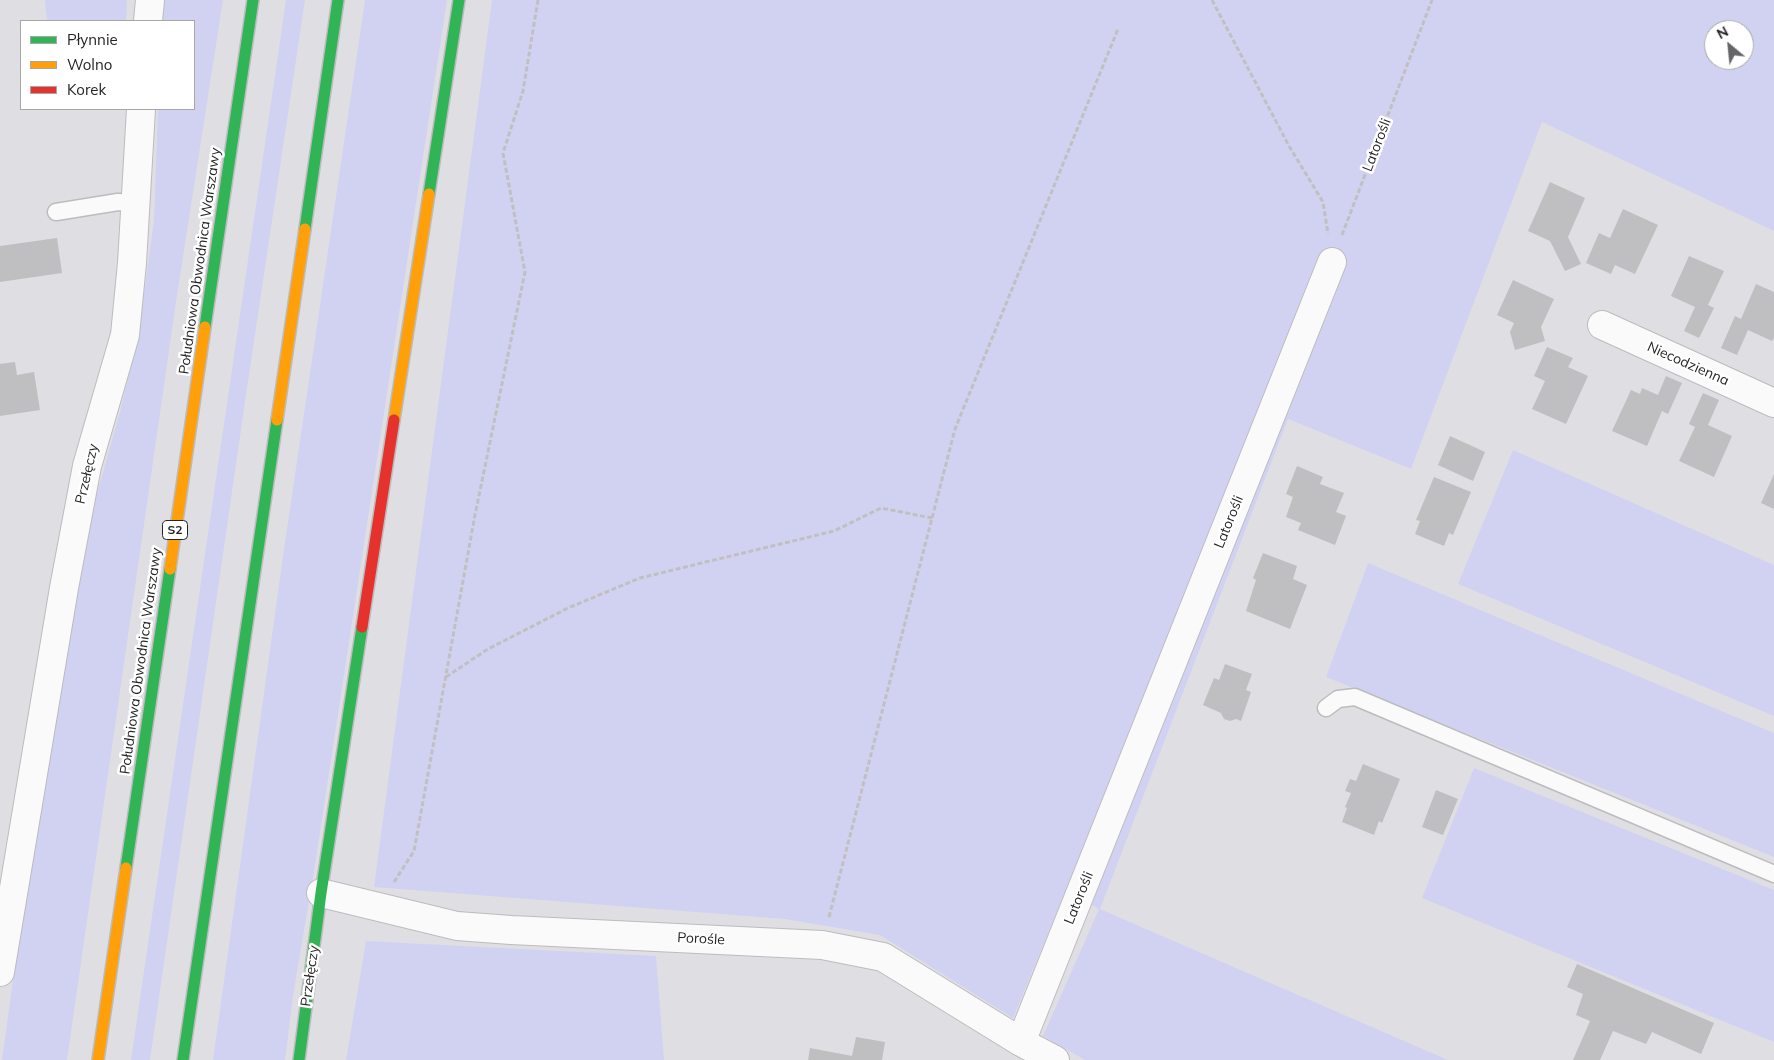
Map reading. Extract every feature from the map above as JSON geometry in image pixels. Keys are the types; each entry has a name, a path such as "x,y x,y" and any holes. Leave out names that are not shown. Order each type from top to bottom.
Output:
{"main road":[{"name":"Południowa Obwodnica Warszawy","path":"98,1060 253,0"},
{"path":"183,1060 338,0"},
{"name":"Przełęczy","path":"299,1060 321,893 459,0"}],"street":[{"path":"148,20 150,0"},
{"name":"Przełęczy","path":"0,972 11,842 88,466 125,335 141,110"},
{"name":"Latorośli","path":"1021,1042 1332,262"},
{"name":"Niecodzienna","path":"1602,325 1774,403"},
{"name":"Porośle","path":"321,893 457,926 822,945 883,957 1021,1042 1055,1060"}],"lane":[{"path":"56,212 118,202 135,203"},
{"path":"1326,708 1338,699 1355,697 1774,874"}],"path":[{"path":"379,907 414,852 475,515 525,272 503,152 523,91 538,0"},
{"path":"1212,0 1289,146 1323,202 1332,262"},
{"name":"Latorośli","path":"1332,262 1432,0"},
{"path":"822,945 955,429 1118,29"},
{"path":"446,678 488,649 568,608 640,578 834,531 881,508 932,518"}],"shaded area":[{"path":"45,0 127,0 126,20 47,20"},
{"path":"162,0 223,0 176,302 67,1060 2,1060 28,871 81,564 94,504 120,412 139,331 154,220 158,110 195,110 195,20 161,20"},
{"path":"286,0 305,0 150,1060 131,1060"},
{"path":"365,0 447,0 315,865 293,996 285,1060 213,1060 283,556"},
{"path":"492,0 1774,0 1774,231 1542,122 1411,469 1288,419 1100,909 1448,1060 1085,1060 1043,1036 1099,909 1066,890 1013,1018 880,935 785,919 374,887"},
{"path":"1513,450 1774,565 1774,716 1458,584"},
{"path":"1368,563 1774,733 1774,857 1326,677"},
{"path":"1474,768 1774,890 1774,1042 1422,898"},
{"path":"366,941 656,956 664,1060 346,1060"}],"building":[{"path":"1550,182 1585,198 1568,237 1581,264 1565,271 1550,241 1528,231"},
{"path":"1623,209 1658,225 1635,274 1615,265 1611,274 1586,263 1599,233 1610,238"},
{"path":"57,238 62,273 0,282 0,246"},
{"path":"1689,256 1724,271 1708,305 1714,308 1699,338 1684,331 1695,307 1671,296"},
{"path":"1513,280 1554,299 1541,327 1545,341 1515,350 1510,332 1514,323 1497,315"},
{"path":"1756,284 1774,292 1774,338 1772,341 1748,330 1737,355 1721,348 1735,316 1741,319"},
{"path":"1547,347 1573,358 1568,367 1588,376 1566,424 1532,409 1545,381 1534,376"},
{"path":"15,362 17,375 34,372 40,410 0,416 0,364"},
{"path":"1666,376 1682,383 1668,414 1662,411 1647,446 1612,431 1631,390 1640,394 1642,388 1658,395"},
{"path":"1703,393 1719,400 1708,425 1732,436 1714,477 1679,461 1695,427 1689,424"},
{"path":"1450,436 1485,452 1473,481 1438,465"},
{"path":"1297,466 1323,477 1320,484 1344,493 1336,512 1346,516 1335,545 1298,530 1301,523 1286,517 1293,497 1286,494"},
{"path":"1774,474 1774,509 1761,503"},
{"path":"1434,477 1471,492 1453,535 1449,533 1444,546 1415,534 1420,521 1416,520"},
{"path":"1263,553 1297,566 1293,579 1307,585 1290,629 1246,611 1256,580 1253,578"},
{"path":"1225,664 1252,674 1246,690 1251,692 1241,721 1224,719 1221,713 1203,705 1214,678 1219,680"},
{"path":"1363,764 1400,779 1382,823 1379,821 1374,835 1342,822 1347,808 1345,807 1351,793 1345,791 1350,779 1356,781"},
{"path":"1436,790 1458,799 1443,835 1422,827"},
{"path":"1577,964 1714,1023 1701,1054 1652,1032 1646,1044 1613,1031 1600,1060 1573,1060 1590,1021 1576,1015 1583,994 1567,987"},
{"path":"856,1037 885,1042 882,1060 808,1060 810,1048 852,1056"}],"traffic: fast":[{"path":"205,327 253,0"},
{"path":"305,229 338,0"},
{"path":"429,194 459,0"},
{"path":"183,1060 277,420"},
{"path":"126,868 170,569"},
{"path":"299,1060 321,893 362,627"}],"traffic: slow":[{"path":"394,420 429,194"},
{"path":"277,420 305,229"},
{"path":"170,569 205,327"},
{"path":"98,1060 126,868"}],"traffic: jam":[{"path":"362,627 394,420"}]}
